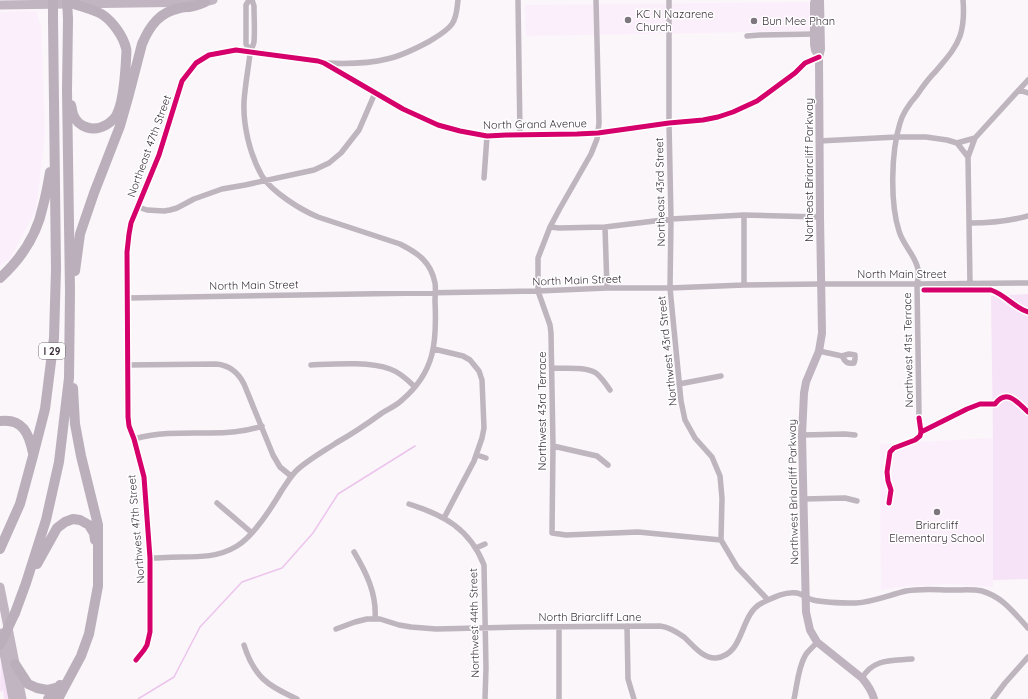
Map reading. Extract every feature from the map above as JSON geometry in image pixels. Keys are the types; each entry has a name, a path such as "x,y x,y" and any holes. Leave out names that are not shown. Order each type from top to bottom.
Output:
{"highway":[{"name":"I 29","path":"2,546 20,504 45,409 54,338 56,269 53,0"},
{"path":"70,291 74,277 80,234 120,126 145,36 152,25 163,14 181,7 191,7 209,1"},
{"name":"I 29","path":"0,645 15,613 46,520 59,462 70,378 67,90 68,19 71,2"},
{"path":"67,90 73,114 76,119 81,125 96,129 104,127 117,116 121,104 125,77 126,49 113,24 103,15 71,2"},
{"path":"0,278 21,255 36,230 43,207 54,153"},
{"path":"58,699 82,656 89,634 98,586 98,526 75,424 70,346"},
{"path":"0,421 11,421 19,424 25,430 30,439 33,456"},
{"path":"26,583 57,528 65,522 73,519 80,520 89,525 94,533 95,539 95,568 92,601 87,628 79,652 67,675 48,699"},
{"path":"15,664 28,684 47,690 59,687"}],"main road":[{"name":"Northeast Briarcliff Parkway","path":"815,0 815,50 819,57"},
{"name":"Northeast Briarcliff Parkway","path":"820,0 821,49 819,57 821,284"},
{"path":"0,5 71,2 209,1"},
{"name":"Northwest Briarcliff Parkway","path":"821,284 822,333 819,351 806,382 802,435 806,612 810,630 817,642 862,678 874,699"},
{"path":"0,587 22,699"},
{"path":"0,633 13,699"}],"street":[{"path":"150,558 215,555 238,546 252,533 266,515 290,476 319,454 401,401 415,387 429,365 434,349 436,328 435,284 431,270 423,258 400,244 306,212 273,187 262,175 248,140 244,114 244,101 251,52 246,44 246,5 250,0"},
{"path":"324,63 358,64 388,59 423,45 435,38 453,22 457,12 458,0"},
{"path":"518,0 520,135"},
{"name":"Northwest 43rd Terrace","path":"596,0 597,139 591,154 550,227 538,258 538,291 550,325 553,446 552,533 566,535 638,532 722,540"},
{"name":"Northeast 43rd Street","path":"670,0 668,123 671,219 670,288"},
{"name":"Northwest 41st Terrace","path":"919,415 918,270 912,255 899,232 896,220 893,198 894,153 900,123 907,107 951,53 956,44 964,19 963,0"},
{"path":"747,36 814,34"},
{"name":"Northeast 47th Street","path":"127,298 128,241 132,223 159,155 182,80 196,63 209,55 236,50 251,52"},
{"name":"North Grand Avenue","path":"251,52 324,63 403,109 438,125 487,136 598,133 718,117 733,112 766,95 795,73 805,63 819,57"},
{"path":"340,73 342,64"},
{"path":"970,284 968,157 976,138 1028,80"},
{"path":"1019,90 1028,93"},
{"path":"138,206 147,210 170,210 222,189 314,170 329,163 339,156 359,130 375,93"},
{"path":"484,178 487,136"},
{"path":"820,141 926,137 957,143 976,138"},
{"path":"957,143 968,157"},
{"path":"259,182 262,175"},
{"path":"273,187 273,183 276,179"},
{"path":"744,215 744,285"},
{"path":"550,227 606,227 671,219 744,215 820,217"},
{"path":"970,223 1002,221 1028,216"},
{"path":"606,227 607,288"},
{"name":"North Main Street","path":"127,298 538,291 744,285 1028,283"},
{"name":"Northwest 43rd Street","path":"670,288 681,401 685,420 695,438 712,457 720,476 722,498 722,540 737,567 768,600"},
{"name":"Northwest 47th Street","path":"127,298 128,417 129,426 134,438 144,477 150,558 150,632 147,645 136,660"},
{"path":"434,349 463,356 472,362 481,374 484,428 482,438 477,456 444,518"},
{"path":"819,351 842,356"},
{"path":"127,365 212,363 229,368 242,380 276,461 290,476"},
{"path":"311,365 342,364 386,367 404,377 415,387"},
{"path":"552,368 587,369 603,380 610,390"},
{"path":"679,384 721,376"},
{"path":"134,438 161,434 228,433 251,430 262,426"},
{"path":"802,435 855,435"},
{"path":"553,446 597,456 608,464"},
{"path":"477,456 486,458"},
{"path":"803,499 845,498 857,501"},
{"path":"217,503 252,533"},
{"name":"Northwest 44th Street","path":"409,504 444,518 461,530 476,548 484,565 486,628 485,699"},
{"path":"476,548 485,544"},
{"path":"354,552 365,571 373,594 375,619"},
{"name":"North Briarcliff Lane","path":"336,630 361,620 375,619 380,619 399,625 424,628 660,626 668,627 683,636 704,655 714,658 726,656 734,649 754,609 777,595 796,593 813,600 856,603 913,590 978,590 990,594 1004,602 1028,628"},
{"path":"628,626 628,679 634,699"},
{"path":"559,627 559,699"},
{"path":"794,699 802,661 807,652 817,642"},
{"path":"244,645 251,663 265,681 278,690 297,699"},
{"path":"993,699 1028,657"},
{"path":"862,678 869,669 881,662 912,659"}],"shaded area":[{"path":"809,2 811,31 526,36 525,5"},
{"path":"36,11 41,27 45,133 36,210 10,259 0,266 0,12"},
{"path":"1028,294 1028,579 993,580 991,296"},
{"name":"Briarcliff Elementary School","path":"993,438 993,587 950,584 906,586 881,590 880,444"},
{"path":"1,658 9,699 4,699 3,690 0,692"}],"waterway":[{"path":"138,699 174,677 200,627 242,582 282,568 313,533 338,494 415,446"}],"cycle path":[{"path":"136,660 147,645 150,632 150,558 144,477 129,426 128,417 127,252 131,223 159,155 182,81 196,63 209,55 236,50 318,61 324,63 403,109 438,125 487,136 598,133 718,117 757,101 795,73 805,63 819,57"},
{"path":"924,290 991,290 1028,312"},
{"path":"921,432 967,409 980,404 995,404 999,399 1004,397 1012,398 1028,412"},
{"path":"889,503 891,490 887,472 890,452 894,448 915,440 920,436 921,432 919,418"}],"place":[{"name":"KC N Nazarene Church","path":"628,20"},
{"name":"Bun Mee Phan","path":"754,21"},
{"name":"Briarcliff Elementary School","path":"937,512"}]}
